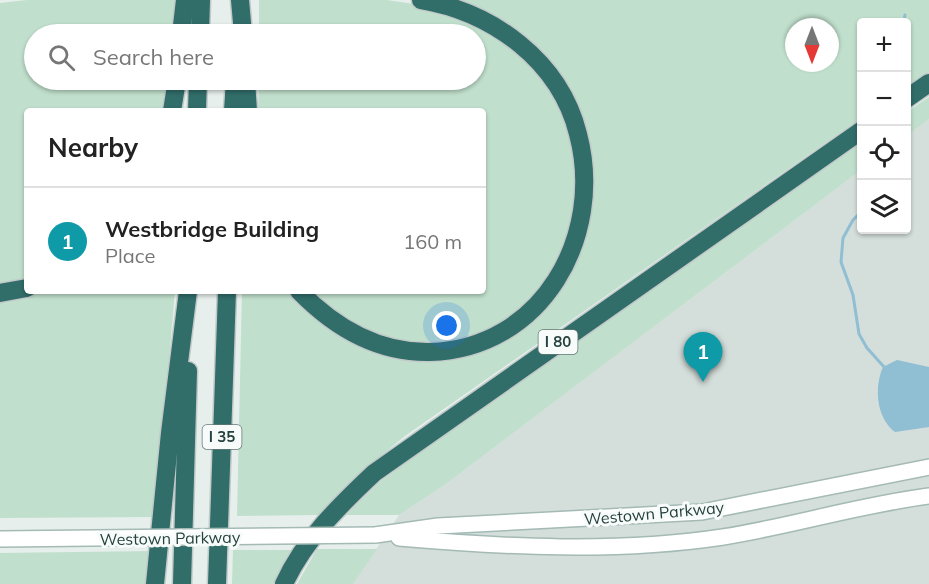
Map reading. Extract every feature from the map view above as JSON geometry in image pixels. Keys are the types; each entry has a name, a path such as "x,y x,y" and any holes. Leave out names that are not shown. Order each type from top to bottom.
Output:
{"highway":[{"path":"182,24 185,0"},
{"path":"200,24 201,0"},
{"path":"237,24 239,0"},
{"path":"239,0 242,24"},
{"path":"303,294 344,328 382,346 415,352 448,352 480,344 512,328 537,307 557,281 567,261 580,220 584,177 578,134 564,98 543,66 522,45 502,31 444,4 422,0"},
{"path":"911,96 929,83"},
{"path":"172,108 175,90"},
{"path":"197,108 198,90"},
{"path":"233,108 234,90"},
{"path":"247,90 248,108"},
{"name":"I 80","path":"284,584 316,532 375,472 857,133"},
{"path":"0,292 24,288"},
{"path":"155,584 170,433 189,294"},
{"name":"I 35","path":"182,584 189,294"},
{"name":"I 35","path":"217,584 227,294"}],"street":[{"name":"Westown Parkway","path":"375,536 438,526 702,512 929,467"},
{"name":"Westown Parkway","path":"0,539 375,536 520,546 674,543 751,532 929,496"}],"shaded area":[{"path":"929,119 929,584 353,584 399,515 446,484 857,173 857,234 911,234 911,133"}],"green space":[{"path":"27,0 178,0 176,24 24,24 24,90 169,90 166,108 24,108 24,281 0,285 0,3"},
{"path":"259,0 387,0 414,4 479,24 259,24"},
{"path":"453,0 929,0 929,72 911,84 911,18 857,18 857,121 405,436 358,475 319,515 237,516 242,294 296,294 340,333 468,355 507,339 538,315 592,178 590,150 584,129 518,33 483,10"},
{"path":"486,28 523,55 556,96 573,139 579,185 566,250 528,306 478,338 437,345 389,339 368,332 332,311 313,294 486,294 486,108 258,108 259,90 486,90"},
{"path":"929,97 929,119 911,133 911,126 911,109"},
{"path":"857,146 857,173 446,484 399,515 346,515 380,482"},
{"path":"25,294 175,294 155,517 0,518 0,299"},
{"path":"317,549 377,549 353,584 297,584"},
{"path":"233,550 293,550 273,584 232,584"},
{"path":"153,551 151,584 0,584 0,553"}],"water":[{"path":"897,360 929,367 929,427 895,432 880,411 878,384 880,375 883,367"}],"waterway":[{"path":"857,216 843,238 841,262 853,295 859,334 867,348 885,368"}],"place":[{"name":"Westbridge Building","path":"703,382"}]}
